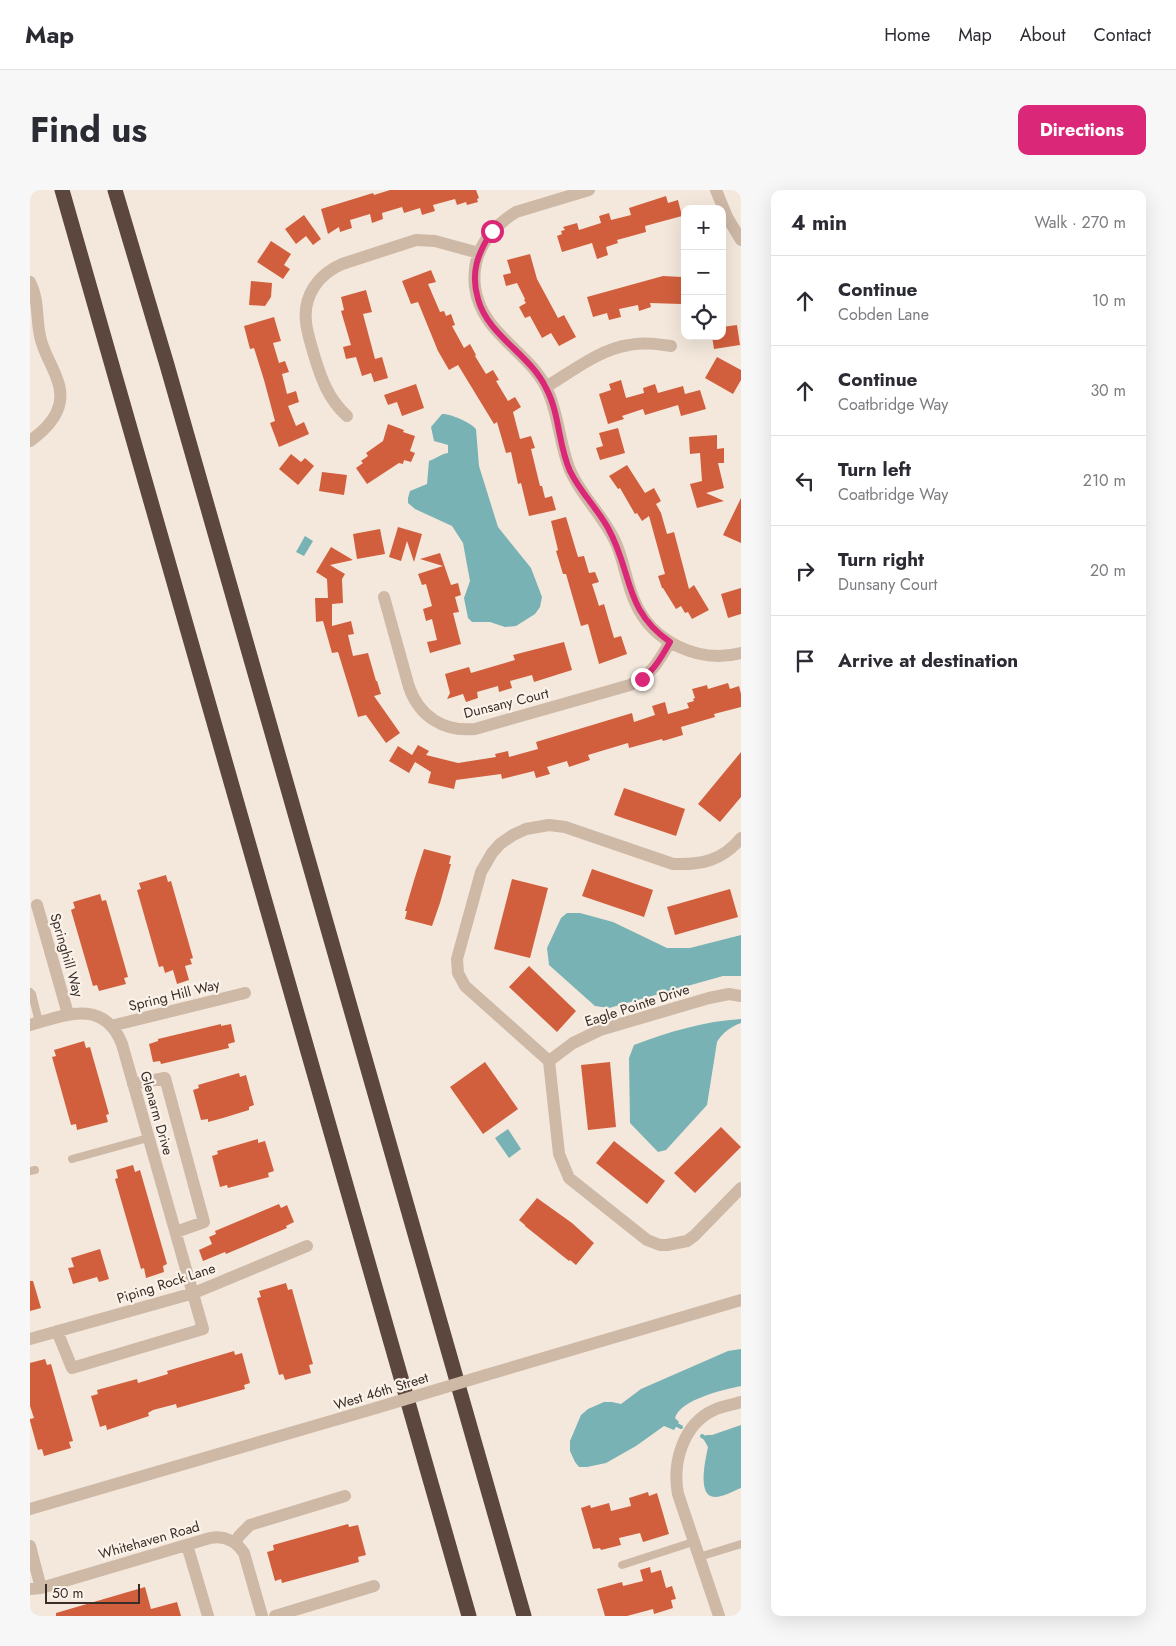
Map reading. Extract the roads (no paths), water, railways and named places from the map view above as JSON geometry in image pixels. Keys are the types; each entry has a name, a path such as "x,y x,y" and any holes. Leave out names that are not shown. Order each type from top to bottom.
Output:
{"highway":[{"path":"62,190 469,1616"},
{"path":"115,190 170,374 524,1616"}],"street":[{"path":"589,190 516,212 506,218 492,231 479,253 475,270 478,298 482,310 491,324 536,372 546,386 553,403 571,472 615,541 632,595 640,612 655,631 681,648 698,654 728,656 741,653"},
{"path":"716,190 727,217 741,240"},
{"path":"347,416 324,386 306,326 308,296 318,281 331,268 416,240 435,241 479,253"},
{"path":"30,282 35,297 43,346 57,378 60,398 58,410 52,421 30,441"},
{"path":"546,386 615,348 639,344 671,346"},
{"name":"Dunsany Court","path":"384,597 413,698 420,708 434,721 456,729 475,729 630,685 652,671 670,642"},
{"path":"741,838 726,853 709,861 691,865 673,864 565,827 537,826 518,832 500,844 492,853 481,872 457,959 458,973 465,986 549,1061 559,1154 569,1178 647,1240 660,1245 687,1241 741,1188"},
{"name":"Springhill Way","path":"37,905 68,1014"},
{"name":"Spring Hill Way","path":"111,1026 245,993"},
{"name":"Eagle Pointe Drive","path":"549,1061 574,1043 600,1030 717,996 741,996"},
{"path":"34,1024 68,1014 88,1013 111,1026"},
{"name":"Glenarm Drive","path":"57,1331 72,1368 203,1328 122,1044 111,1026"},
{"path":"133,1084 165,1078 204,1222 176,1232"},
{"name":"Piping Rock Lane","path":"30,1339 194,1293 307,1246"},
{"name":"West 46th Street","path":"30,1509 741,1300"},
{"path":"715,1615 699,1556 678,1494 676,1484 678,1461 686,1437 699,1420 715,1409 741,1402"},
{"path":"262,1616 245,1556 240,1547 235,1543 238,1536 250,1525 345,1496"},
{"name":"Whitehaven Road","path":"30,1546 35,1588 213,1537 225,1538 235,1543"},
{"path":"187,1545 208,1616"},
{"path":"275,1616 374,1586"}],"lane":[{"path":"30,992 32,994 34,1024"},
{"path":"72,1160 148,1138"},
{"path":"622,1565 693,1542"},
{"path":"699,1556 741,1544"}],"water":[{"path":"442,414 460,419 476,429 479,466 498,527 531,568 542,597 540,607 535,614 516,626 505,627 490,622 472,622 468,618 464,598 470,581 463,543 452,526 415,509 408,503 410,491 427,484 429,461 448,453 448,445 434,441 431,427"},
{"path":"305,536 313,541 304,556 296,552"},
{"path":"567,913 580,913 613,922 667,948 690,948 741,935 741,976 723,976 609,1008 595,1006 549,965 547,948 561,918"},
{"path":"741,1019 741,1023 728,1030 717,1042 707,1105 666,1150 658,1152 630,1123 629,1058 634,1045 687,1028"},
{"path":"508,1129 521,1149 509,1158 495,1138"},
{"path":"741,1349 741,1386 704,1396 685,1406 675,1418 679,1422 674,1430 664,1426 636,1446 606,1463 579,1467 575,1462 570,1451 570,1441 581,1415 588,1409 604,1402 621,1404 641,1389 728,1351"},
{"path":"741,1425 741,1488 721,1496 709,1495 704,1484 704,1468 708,1447 704,1440 706,1435 712,1435"}],"waterway":[{"path":"677,1425 681,1427"}]}
